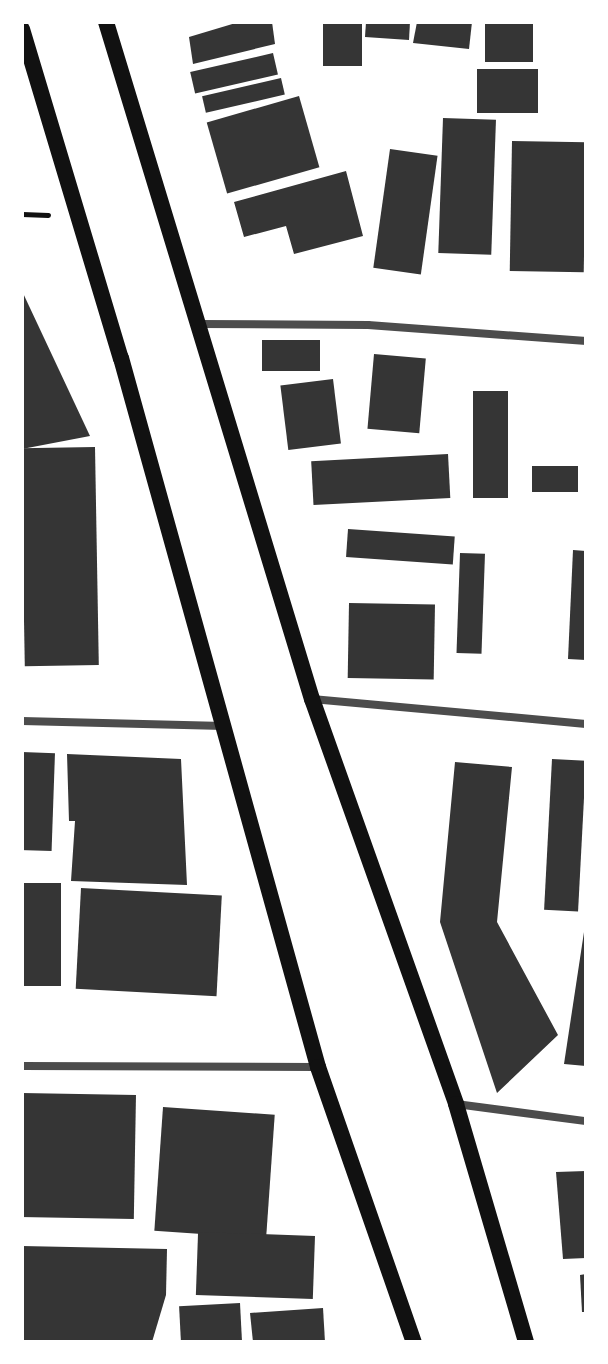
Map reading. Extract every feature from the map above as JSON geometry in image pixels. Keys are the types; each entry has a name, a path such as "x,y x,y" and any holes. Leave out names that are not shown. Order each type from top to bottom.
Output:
{"main road":[{"path":"106,22 312,699 456,1104 526,1342"},
{"path":"22,29 81,216 318,1067 414,1342"}],"street":[{"path":"198,324 368,325 586,341"},
{"path":"312,699 586,724"},
{"path":"22,721 225,726"},
{"path":"22,1066 318,1067"},
{"path":"456,1104 586,1121"}],"building":[{"path":"239,22 272,22 275,44 193,64 189,37"},
{"path":"323,22 362,22 362,66 323,66"},
{"path":"366,22 410,22 409,40 365,37"},
{"path":"417,22 472,22 469,49 413,43"},
{"path":"485,22 533,22 533,62 485,62"},
{"path":"273,53 278,74 195,94 190,72"},
{"path":"477,69 538,69 538,113 477,113"},
{"path":"281,78 285,95 206,113 202,96"},
{"path":"299,96 319,167 227,194 207,122"},
{"path":"443,118 496,120 491,255 438,253"},
{"path":"512,141 586,142 584,272 510,271"},
{"path":"390,149 438,156 421,275 373,268"},
{"path":"346,171 363,236 294,254 286,226 244,237 234,202"},
{"path":"22,291 90,436 22,449"},
{"path":"262,340 320,340 320,371 262,371"},
{"path":"374,354 426,359 419,433 367,429"},
{"path":"333,379 341,444 288,450 280,385"},
{"path":"473,391 508,391 508,498 473,498"},
{"path":"95,447 99,665 25,666 22,448"},
{"path":"448,454 450,498 313,505 311,461"},
{"path":"532,466 578,466 578,492 532,492"},
{"path":"348,529 455,536 453,564 346,557"},
{"path":"573,550 586,551 586,660 568,659"},
{"path":"460,553 485,554 481,654 457,653"},
{"path":"349,603 435,605 434,679 348,678"},
{"path":"22,752 55,753 52,851 22,850"},
{"path":"67,754 181,759 187,885 71,881 75,821 69,821"},
{"path":"552,759 586,761 578,912 544,910"},
{"path":"455,762 512,767 497,922 558,1035 497,1093 440,922"},
{"path":"22,883 61,883 61,986 22,986"},
{"path":"81,888 222,895 217,996 76,989"},
{"path":"586,932 586,1066 564,1064"},
{"path":"22,1093 136,1095 134,1219 22,1217"},
{"path":"163,1107 275,1115 266,1239 154,1231"},
{"path":"586,1171 586,1258 563,1259 556,1172"},
{"path":"198,1232 315,1236 313,1299 196,1295"},
{"path":"22,1246 167,1249 166,1295 152,1342 22,1342"},
{"path":"586,1274 586,1312 582,1312 580,1275"},
{"path":"240,1303 242,1342 181,1342 179,1306"},
{"path":"323,1308 325,1342 253,1342 250,1313"}]}
